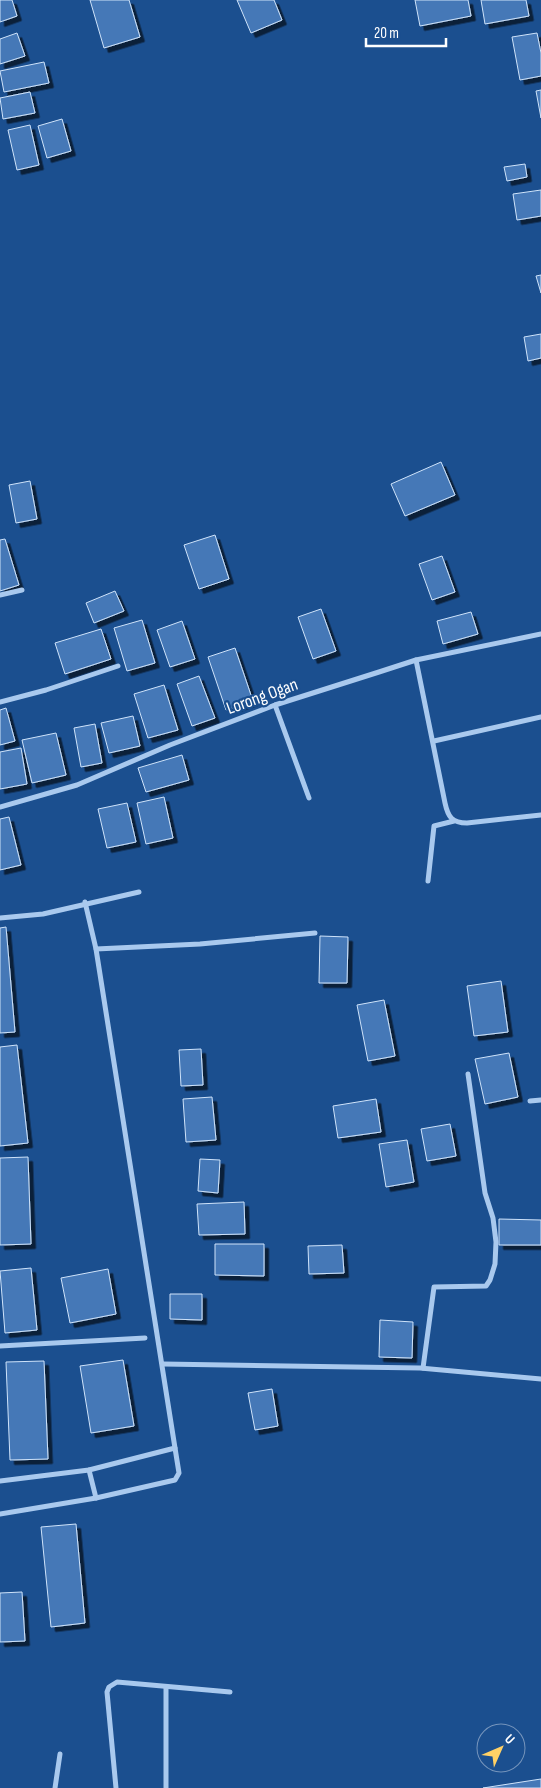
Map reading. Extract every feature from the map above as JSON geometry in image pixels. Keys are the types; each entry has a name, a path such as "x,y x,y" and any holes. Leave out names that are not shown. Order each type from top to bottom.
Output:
{"street":[{"path":"0,594 22,590"},
{"name":"Lorong Ogan","path":"0,808 77,785 170,745 276,705 416,660 541,634"},
{"path":"416,660 448,812 454,821"},
{"path":"0,702 46,690 118,666"},
{"path":"276,705 309,798"},
{"path":"434,741 541,717"},
{"path":"428,881 434,826 454,821 467,823 541,815"},
{"path":"0,918 43,914 85,902 139,892"},
{"path":"0,1514 96,1498 175,1480 179,1474 96,949 85,902"},
{"path":"96,949 200,944 314,933"},
{"path":"423,1368 434,1287 486,1286 495,1264 494,1227 485,1193 468,1074"},
{"path":"530,1101 541,1100"},
{"path":"0,1346 145,1338"},
{"path":"163,1364 423,1368 541,1378"},
{"path":"0,1481 88,1470 175,1448"},
{"path":"88,1470 96,1498"},
{"path":"116,1788 116,1770 107,1692 109,1688 117,1682 166,1688 230,1692"},
{"path":"166,1688 166,1788"},
{"path":"55,1788 60,1754"}],"building":[{"path":"0,0 12,0 17,16 0,22"},
{"path":"90,0 129,0 140,37 104,48"},
{"path":"237,0 274,0 282,20 251,33"},
{"path":"415,0 468,0 471,16 420,26"},
{"path":"481,0 526,0 529,16 485,24"},
{"path":"17,33 25,56 0,64 0,39"},
{"path":"537,33 541,53 541,76 520,80 512,37"},
{"path":"44,62 49,83 4,92 0,71"},
{"path":"541,90 541,118 536,91"},
{"path":"30,92 35,113 3,119 0,98"},
{"path":"62,119 71,151 47,158 38,126"},
{"path":"30,125 39,165 17,170 8,130"},
{"path":"525,164 527,177 507,181 504,167"},
{"path":"541,190 541,216 517,220 513,194"},
{"path":"541,275 541,293 536,276"},
{"path":"541,334 541,358 528,361 524,337"},
{"path":"441,462 455,495 405,516 391,484"},
{"path":"30,481 37,519 16,523 9,485"},
{"path":"215,535 229,579 199,589 184,545"},
{"path":"5,539 19,585 0,591 0,540"},
{"path":"442,556 455,592 432,600 419,564"},
{"path":"115,591 124,611 94,623 86,603"},
{"path":"321,609 336,651 313,659 298,617"},
{"path":"471,612 478,634 443,644 437,621"},
{"path":"142,620 155,663 127,671 114,628"},
{"path":"182,621 195,659 170,667 157,630"},
{"path":"101,629 111,659 65,674 55,643"},
{"path":"235,648 253,701 226,710 208,657"},
{"path":"199,676 215,718 192,726 177,684"},
{"path":"164,685 178,730 148,738 134,694"},
{"path":"6,708 15,741 0,745 0,710"},
{"path":"133,716 140,746 109,753 101,723"},
{"path":"95,724 102,763 81,767 74,728"},
{"path":"56,733 66,775 32,783 22,740"},
{"path":"21,748 27,784 0,789 0,752"},
{"path":"182,755 189,780 146,792 138,768"},
{"path":"164,797 173,838 146,844 137,803"},
{"path":"127,803 136,842 107,848 98,809"},
{"path":"9,817 21,865 0,870 0,819"},
{"path":"6,927 15,1032 0,1033 0,928"},
{"path":"320,936 348,937 347,983 319,983"},
{"path":"501,981 508,1032 474,1036 467,986"},
{"path":"384,1000 395,1056 368,1061 357,1005"},
{"path":"17,1045 28,1143 0,1146 0,1047"},
{"path":"201,1049 203,1085 181,1086 179,1050"},
{"path":"509,1053 518,1097 485,1104 475,1059"},
{"path":"212,1097 216,1140 186,1142 183,1099"},
{"path":"376,1099 381,1132 338,1138 333,1106"},
{"path":"450,1124 456,1156 427,1161 421,1129"},
{"path":"407,1140 414,1182 386,1187 379,1144"},
{"path":"28,1157 31,1244 0,1245 0,1158"},
{"path":"200,1159 220,1160 218,1193 198,1191"},
{"path":"244,1202 245,1234 199,1235 197,1204"},
{"path":"499,1219 541,1220 541,1245 499,1245"},
{"path":"215,1244 264,1244 264,1276 215,1275"},
{"path":"342,1245 344,1273 309,1274 308,1246"},
{"path":"31,1268 37,1330 5,1333 0,1271"},
{"path":"108,1269 116,1314 70,1323 61,1278"},
{"path":"170,1294 202,1294 202,1320 170,1319"},
{"path":"380,1320 413,1322 412,1358 379,1357"},
{"path":"123,1360 134,1426 91,1433 80,1366"},
{"path":"44,1361 48,1459 10,1460 6,1362"},
{"path":"272,1389 278,1426 255,1430 248,1393"},
{"path":"76,1524 85,1623 51,1627 41,1527"},
{"path":"22,1592 25,1641 0,1642 0,1593"},
{"path":"541,1779 541,1788 483,1788"}]}
